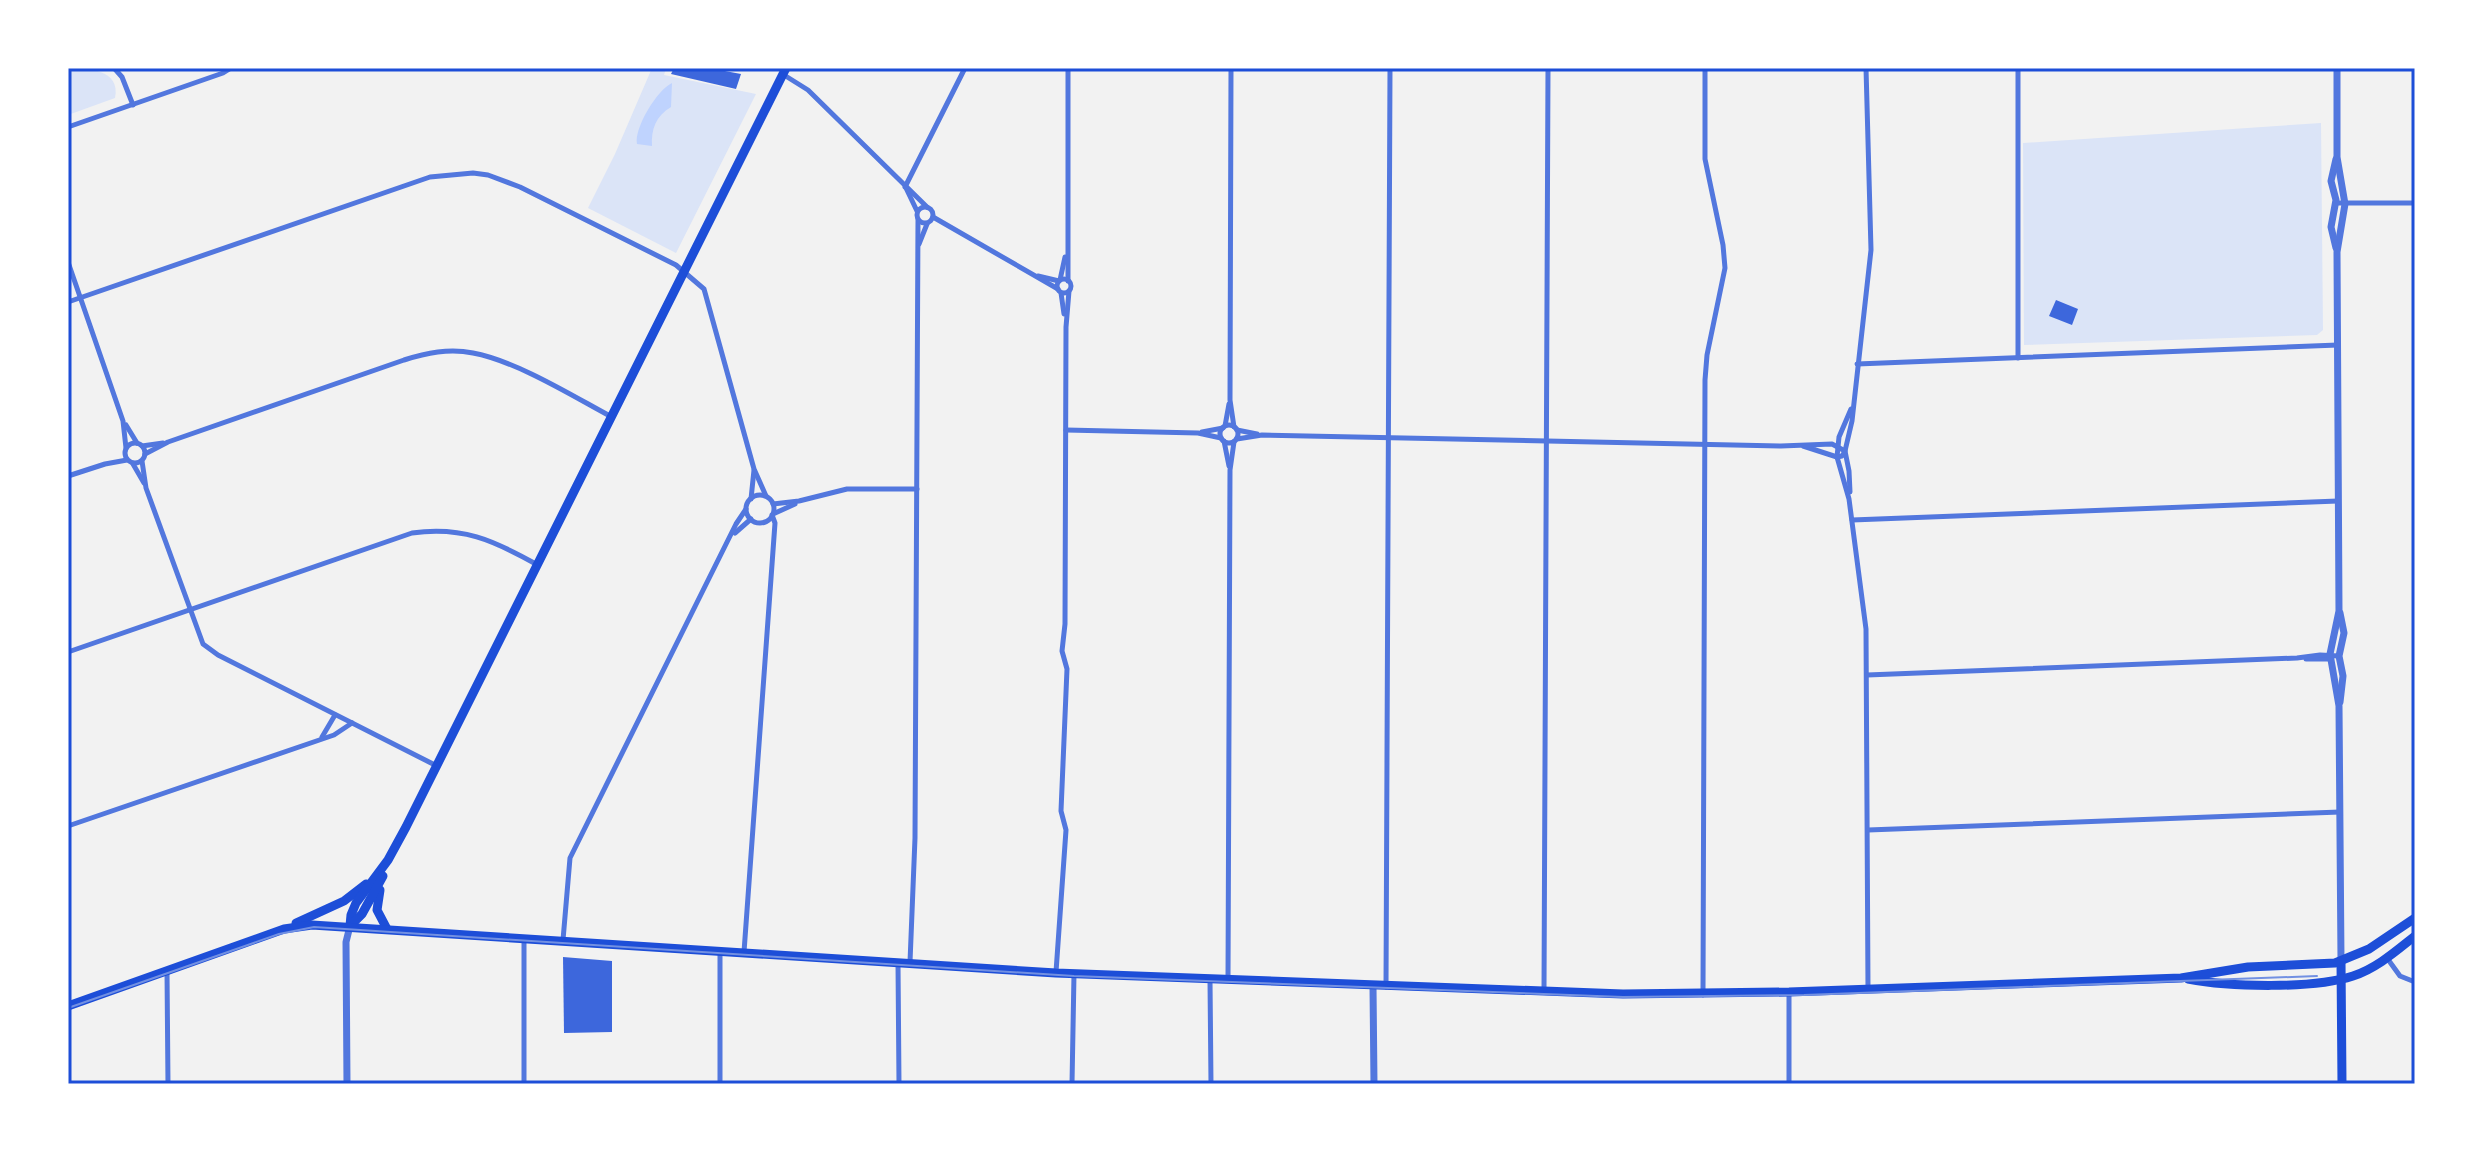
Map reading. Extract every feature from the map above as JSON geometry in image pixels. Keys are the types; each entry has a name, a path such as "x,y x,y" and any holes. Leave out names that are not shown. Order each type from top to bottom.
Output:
{"main road":[{"path":"350,926 356,903 393,851 785,71"},
{"path":"350,926 362,914 382,879 393,851"},
{"path":"68,1006 278,931 347,899 383,867"},
{"path":"382,879 377,910 387,929"},
{"path":"278,931 312,925 350,926 1074,974 1386,987 1703,995 2181,978 2233,969 2320,965 2341,961 2369,949 2415,918"},
{"path":"2181,978 2247,985 2342,979 2363,972 2387,958 2415,936"},
{"path":"2341,961 2342,1084"}],"street":[{"path":"114,68 122,77 133,105"},
{"path":"68,127 231,68"},
{"path":"905,187 965,68"},
{"path":"1063,291 1071,286 1066,252 1068,68"},
{"path":"1228,981 1230,470 1236,428 1230,400 1231,68"},
{"path":"1386,987 1390,68"},
{"path":"1544,992 1548,68"},
{"path":"1703,995 1707,355 1725,268 1705,159 1705,68"},
{"path":"1803,446 1842,456 1852,421 1871,239 1866,68"},
{"path":"2018,68 2018,358"},
{"path":"2337,68 2337,157 2331,181 2341,204 2331,227 2337,252 2339,611 2344,633 2333,656 2343,680 2339,706 2341,961"},
{"path":"785,71 932,210 919,245"},
{"path":"68,302 408,184 455,173 488,175 520,187 672,263 704,289 754,469 773,504 775,523 744,952"},
{"path":"905,187 917,212 919,245 915,838 910,963"},
{"path":"2341,204 2415,203"},
{"path":"917,212 927,207"},
{"path":"918,220 930,221 954,231 1063,291"},
{"path":"1056,973 1066,830 1061,811 1067,669 1062,651 1065,624 1066,327 1060,281 1066,252"},
{"path":"68,262 123,421 125,450 146,488"},
{"path":"1034,274 1068,281"},
{"path":"1857,364 2338,345"},
{"path":"436,766 208,650 199,639 146,488 142,461 145,454 168,442 404,360 438,352 471,352 501,361 611,417"},
{"path":"1230,400 1223,439 1230,470"},
{"path":"1851,409 1837,445 1837,457 1849,499 1864,613 1868,990"},
{"path":"123,421 145,454"},
{"path":"1198,433 1224,427 1262,435"},
{"path":"1066,430 1198,433 1235,440 1262,435 1837,445 1845,451 1850,479 1849,499"},
{"path":"105,464 125,450 168,442"},
{"path":"68,476 105,464 142,461"},
{"path":"563,940 570,858 751,499 754,469"},
{"path":"773,504 847,489 917,489"},
{"path":"751,499 766,496"},
{"path":"746,509 751,519 765,522 773,514 799,501"},
{"path":"1852,520 2338,501"},
{"path":"729,539 751,519"},
{"path":"765,522 772,542"},
{"path":"68,652 396,537 427,531 476,535 537,565"},
{"path":"1867,675 2333,656"},
{"path":"321,738 335,714"},
{"path":"68,826 341,733 352,723"},
{"path":"1868,830 2340,812"},
{"path":"347,1084 346,942 350,926"},
{"path":"524,938 524,1084"},
{"path":"720,951 720,1084"},
{"path":"2387,958 2400,976 2415,982"},
{"path":"898,963 899,1084"},
{"path":"167,971 168,1084"},
{"path":"1072,1084 1074,974"},
{"path":"1210,980 1211,1084"},
{"path":"1373,986 1374,1084"},
{"path":"1789,992 1789,1084"}],"shaded area":[{"path":"68,68 93,70 108,76 113,81 115,98 68,115"},
{"path":"652,68 666,68 664,75 756,94 676,253 588,208"},
{"path":"2321,123 2323,330 2317,335 2024,345 2023,143"}],"water":[{"path":"672,83 671,107 656,124 652,146 637,144 639,129 648,110"}],"building":[{"path":"674,68 709,68 741,74 736,89 671,74"},
{"path":"2056,300 2078,309 2072,325 2049,316"},
{"path":"563,957 612,961 612,1032 564,1033"}],"tram line":[{"path":"68,1008 279,934 314,927 1074,976 1623,997 1804,995 2317,976"}]}
